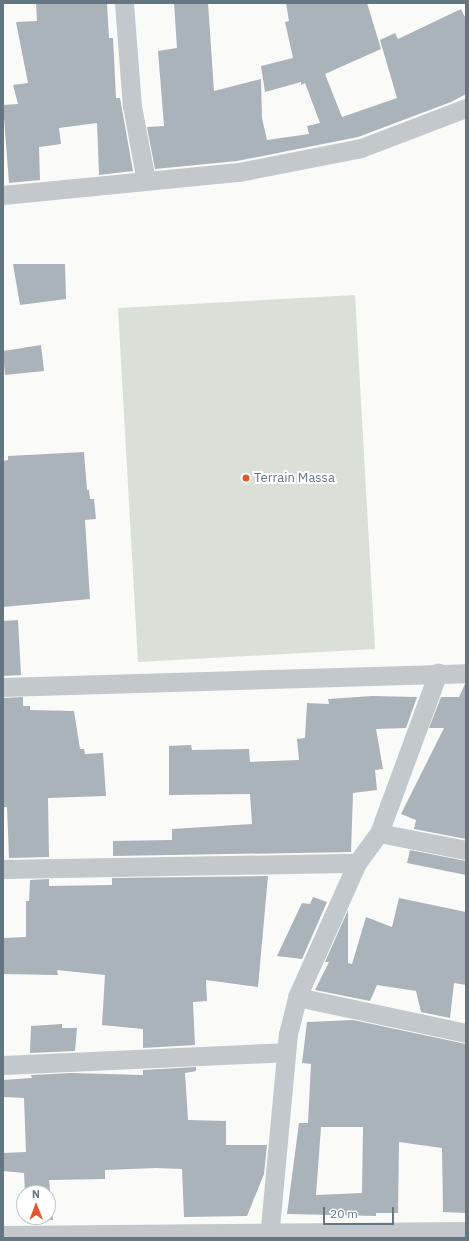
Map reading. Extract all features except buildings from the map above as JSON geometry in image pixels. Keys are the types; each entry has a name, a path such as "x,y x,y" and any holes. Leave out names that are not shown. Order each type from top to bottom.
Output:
{"street":[{"path":"124,3 132,106 146,181"},
{"path":"3,195 239,172 361,148 466,108"},
{"path":"269,1235 288,1034 297,997 357,863 379,833 438,673"},
{"path":"3,687 466,673"},
{"path":"379,833 466,850"},
{"path":"3,869 357,863"},
{"path":"297,997 466,1033"},
{"path":"3,1065 286,1052"},
{"path":"3,1235 269,1235 466,1231"}],"shaded area":[{"name":"Terrain Massa","path":"355,295 375,649 138,662 118,308"}],"place":[{"name":"Terrain Massa","path":"246,478"}]}
